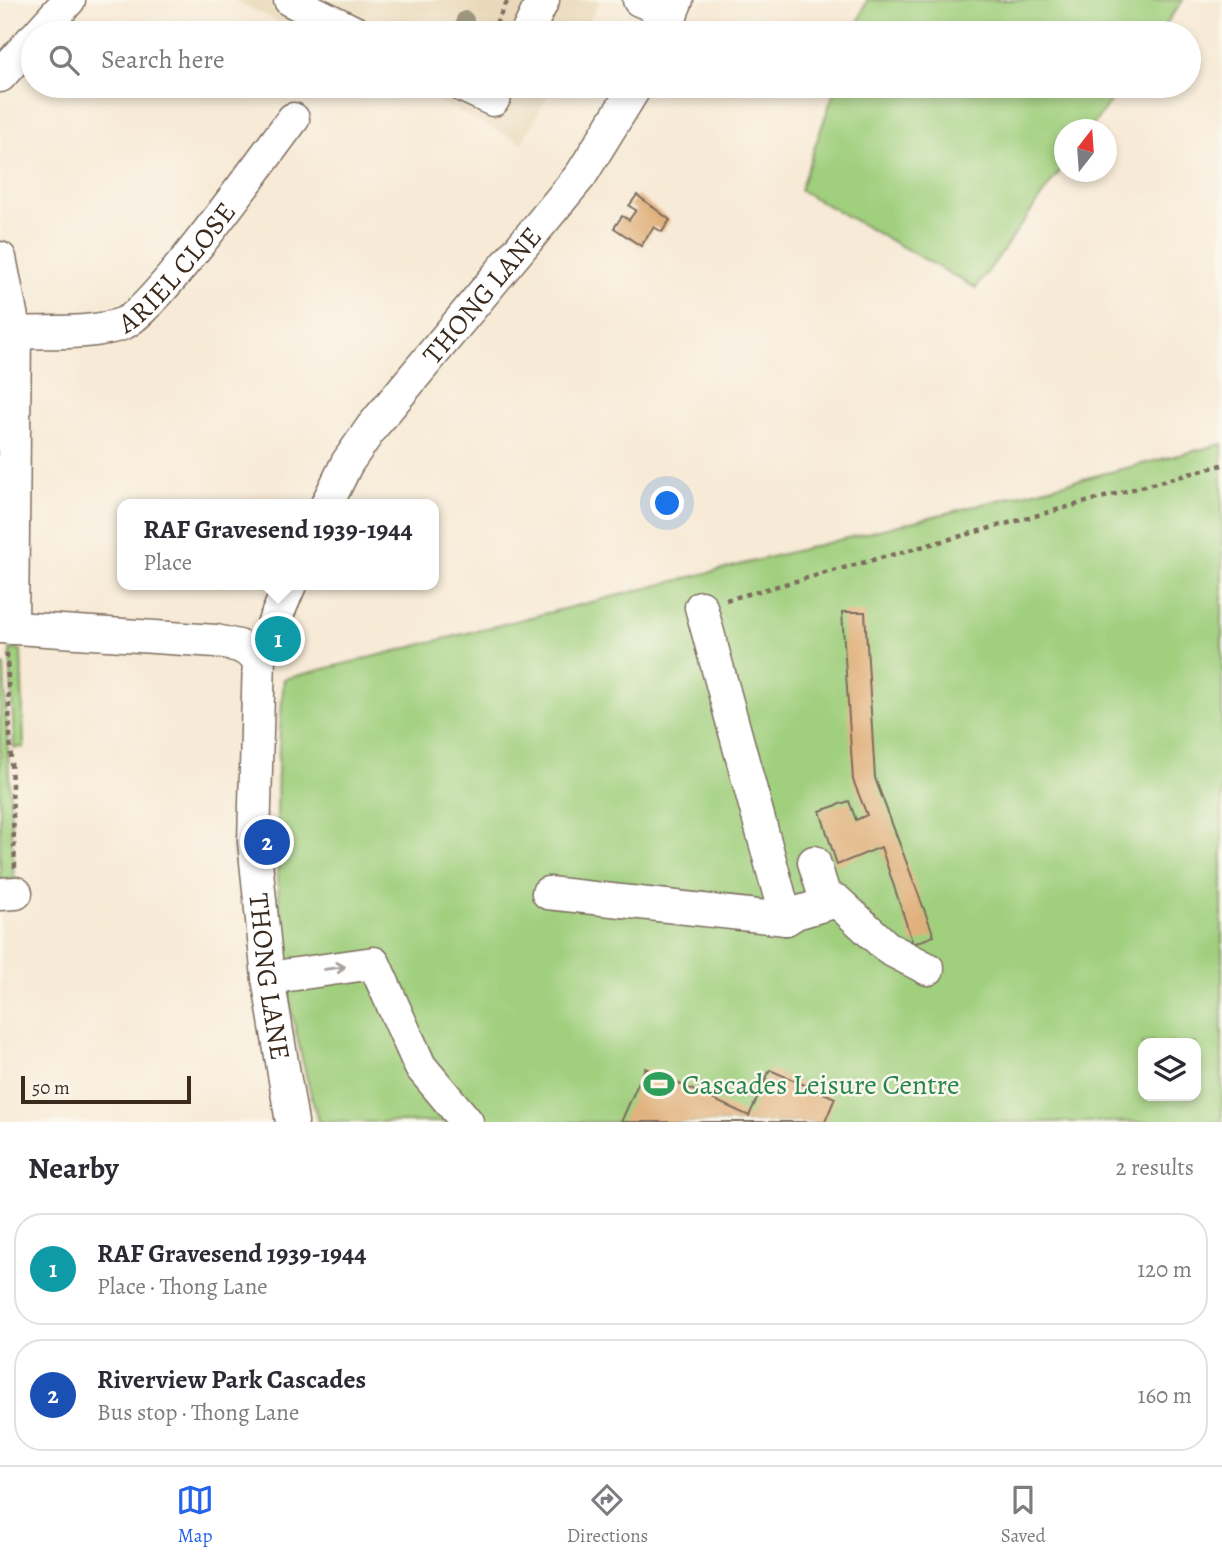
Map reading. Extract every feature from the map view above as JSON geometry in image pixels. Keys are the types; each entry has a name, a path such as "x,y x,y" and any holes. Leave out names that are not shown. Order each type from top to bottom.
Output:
{"street":[{"path":"50,21 69,0"},
{"path":"290,0 332,21"},
{"path":"533,21 544,0"},
{"path":"639,0 671,16"},
{"path":"0,76 21,53"},
{"name":"THONG LANE","path":"329,499 347,463 372,427 581,175 629,98"},
{"name":"ARIEL CLOSE","path":"15,333 124,324 149,302 174,272 293,119"},
{"path":"0,258 15,333 6,627 216,641 239,646 259,657"},
{"name":"THONG LANE","path":"288,590 259,657 254,842 268,978 292,1122"},
{"path":"701,607 786,919"},
{"path":"814,862 827,904"},
{"path":"548,893 786,919 796,913 837,901 888,949 928,969"},
{"path":"268,978 374,963 420,1066 467,1122"}],"path":[{"path":"497,21 508,0"},
{"path":"701,607 1222,465"},
{"path":"6,627 8,894"}],"shaded area":[{"path":"234,0 600,0 589,21 277,21"},
{"path":"430,98 546,98 522,143"}],"green space":[{"path":"867,0 1183,0 1168,21 859,21"},
{"path":"832,98 1112,98 1097,119 1054,119 1054,179 976,288 800,190"},
{"path":"1222,444 1222,1122 318,1122 292,1013 281,933 277,803 284,679"},
{"path":"10,649 21,650 24,747 14,748"},
{"path":"0,665 4,665 14,883 0,884"}],"building":[{"path":"637,195 670,220 662,232 654,227 641,246 614,228 622,216 629,220 636,210 629,206"},
{"path":"842,612 865,612 875,778 934,936 913,944 881,847 837,865 820,811 849,801 856,820 867,815 853,780"},
{"name":"Cascades Leisure Centre","path":"645,1068 749,1116 770,1070 835,1098 825,1122 621,1122"}],"place":[{"name":"RAF Gravesend 1939-1944","path":"278,639"},
{"name":"Riverview Park Cascades","path":"267,842"},
{"name":"Cascades Leisure Centre","path":"659,1084"}]}
